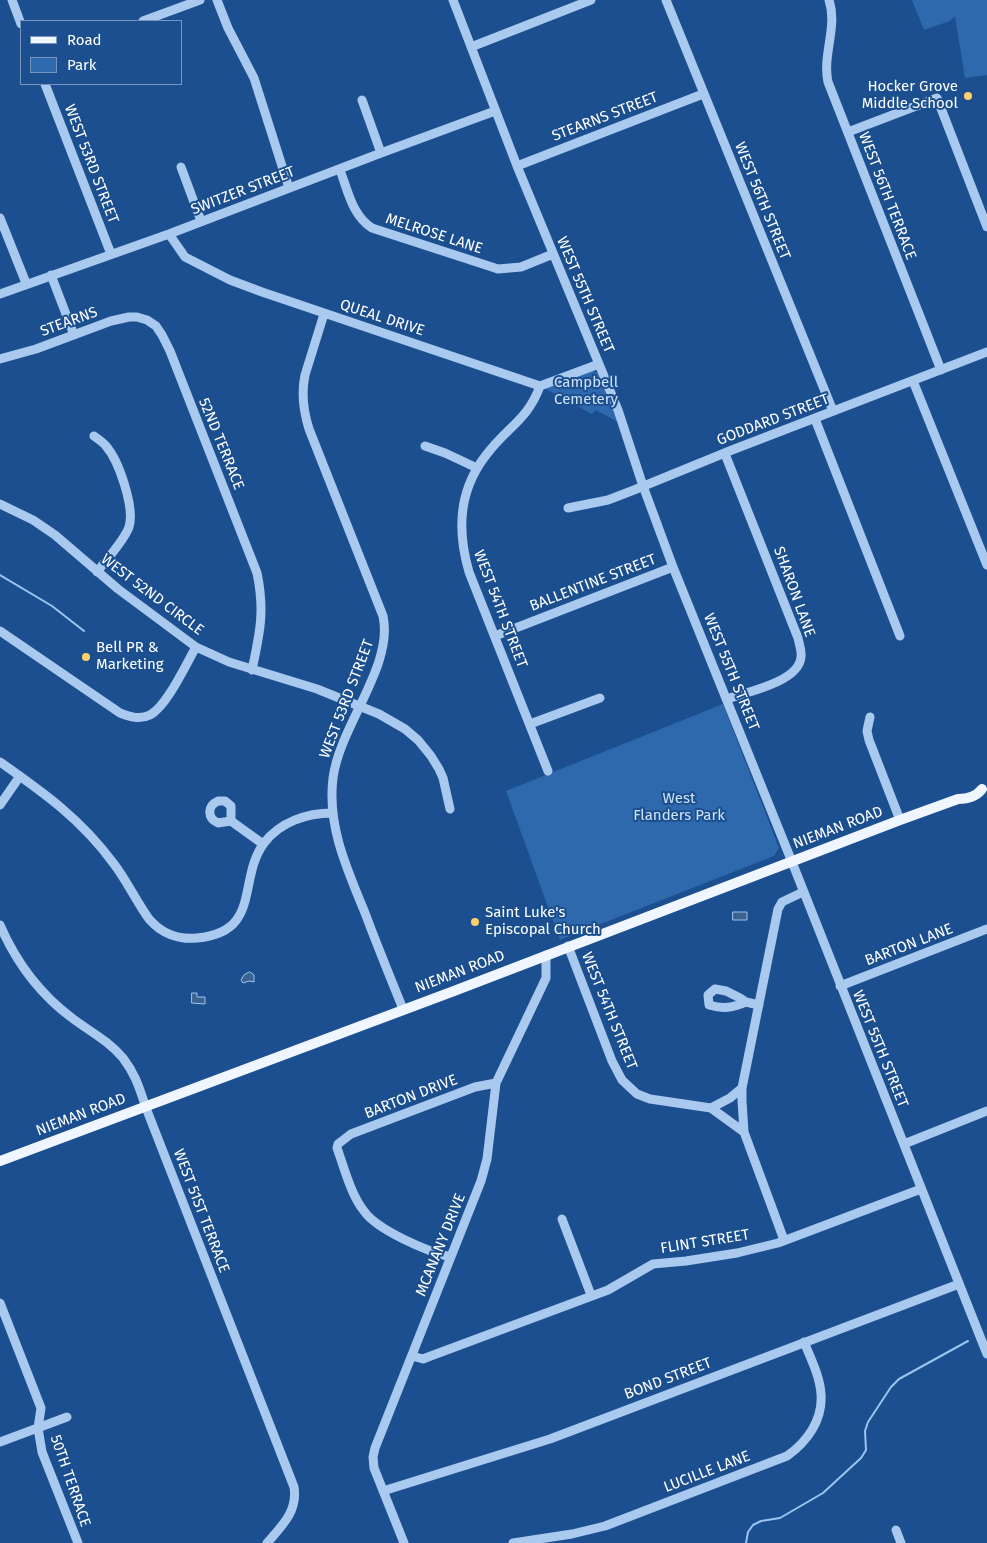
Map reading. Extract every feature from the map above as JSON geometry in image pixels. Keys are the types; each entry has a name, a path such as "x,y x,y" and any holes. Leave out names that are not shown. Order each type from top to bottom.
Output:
{"main road":[{"name":"NIEMAN ROAD","path":"0,1161 958,799 963,794 975,789 985,788"}],"street":[{"path":"12,0 20,21"},
{"path":"146,20 200,0"},
{"path":"218,0 228,28 254,78 290,188"},
{"name":"WEST 55TH STREET","path":"453,0 517,166 618,410 643,486 673,567 987,1354"},
{"path":"471,47 591,0"},
{"name":"WEST 56TH STREET","path":"666,0 833,411"},
{"name":"WEST 56TH TERRACE","path":"829,0 832,12 826,75 941,370"},
{"name":"WEST 53RD STREET","path":"45,85 111,254"},
{"name":"STEARNS STREET","path":"517,166 703,94"},
{"path":"848,132 936,98 987,226"},
{"path":"362,100 380,153"},
{"name":"SWITZER STREET","path":"0,294 201,222 380,153 496,111"},
{"path":"181,167 201,222"},
{"name":"MELROSE LANE","path":"340,170 354,209 360,218 372,228 498,269 521,267 553,254"},
{"path":"0,218 26,284"},
{"name":"QUEAL DRIVE","path":"168,234 185,257 212,272 324,314 540,386"},
{"path":"51,275 74,335"},
{"name":"WEST 53RD STREET","path":"324,314 303,384 304,410 309,429 385,625 382,656 344,739 336,761 333,776 332,813 339,846 403,1009"},
{"name":"STEARNS","path":"0,359 36,349 120,318 137,317 147,320"},
{"name":"52ND TERRACE","path":"147,320 156,326 170,351 251,558 259,584 262,618 252,670"},
{"name":"GODDARD STREET","path":"568,508 608,500 987,352"},
{"path":"540,386 598,364"},
{"path":"913,381 987,565"},
{"name":"WEST 54TH STREET","path":"540,386 528,410 518,423 491,449 477,468 464,502 461,518 463,550 469,572 548,770"},
{"path":"815,419 900,636"},
{"path":"94,436 105,445 115,462 126,491 131,515 127,532 97,572"},
{"path":"425,446 477,468"},
{"name":"SHARON LANE","path":"725,454 798,638 802,657 797,669 786,678 727,699"},
{"name":"WEST 52ND CIRCLE","path":"0,504 47,529 97,572 173,631 196,646 228,662 317,689 388,719 405,729 418,740 439,769 450,809"},
{"name":"BALLENTINE STREET","path":"495,636 673,567"},
{"path":"0,631 120,713 140,718 150,715 161,706 196,646"},
{"path":"530,724 600,698"},
{"path":"870,717 867,731 869,740 900,820"},
{"path":"0,762 46,794 84,828 114,864 149,919 160,929 176,937 207,937 225,929 235,920 245,905 256,860 264,844 281,827 296,819 312,814 332,813"},
{"path":"0,805 20,776"},
{"path":"231,821 264,844"},
{"path":"784,1240 744,1132 742,1088 778,909 782,902 803,892"},
{"name":"WEST 51ST TERRACE","path":"0,925 22,966 45,994 66,1014 108,1044 122,1057 134,1074 143,1094 146,1106 294,1487 294,1507 290,1516 267,1543"},
{"name":"BARTON LANE","path":"840,986 987,930"},
{"name":"WEST 54TH STREET","path":"568,946 614,1067 627,1086 637,1094 650,1100 711,1108 744,1132"},
{"name":"MCANANY DRIVE","path":"404,1543 374,1468 373,1457 488,1159 496,1083 546,978 546,955"},
{"path":"746,1002 759,1005"},
{"name":"BARTON DRIVE","path":"451,1257 423,1248 369,1218 357,1199 337,1148 338,1144 351,1134 475,1087 496,1083"},
{"path":"711,1108 730,1098 742,1088"},
{"path":"904,1144 987,1111"},
{"name":"FLINT STREET","path":"412,1356 423,1359 614,1287 653,1264 737,1253 784,1240 921,1189"},
{"path":"562,1219 591,1295"},
{"name":"BOND STREET","path":"383,1491 550,1438 959,1284"},
{"name":"50TH TERRACE","path":"0,1303 41,1408 38,1428 42,1452 78,1543"},
{"name":"LUCILLE LANE","path":"512,1543 572,1534 605,1526 779,1460 797,1449 812,1430 818,1418 821,1402 818,1380 804,1342"},
{"path":"0,1442 67,1417"},
{"path":"896,1530 902,1543"},
{"path":"572,1534 576,1543"}],"green space":[{"path":"912,0 987,0 987,75 965,78 955,16 950,21 924,30"},
{"name":"Campbell Cemetery","path":"593,371 598,373 618,422 596,410 592,414 544,388"},
{"name":"West Flanders Park","path":"723,704 779,848 774,856 560,940 506,791"}],"shaded area":[{"path":"733,912 747,912 747,920 733,920"},
{"path":"250,972 254,975 254,982 243,983 241,980 244,975"},
{"path":"192,993 197,993 197,997 205,997 205,1004 192,1003"}],"waterway":[{"path":"0,575 52,606 84,631"},
{"path":"746,1543 748,1532 753,1525 761,1521 780,1518 823,1493 861,1458 866,1450 865,1431 868,1422 891,1387 899,1379 968,1341"}],"place":[{"name":"Hocker Grove Middle School","path":"968,96"},
{"name":"Bell PR & Marketing","path":"86,657"},
{"name":"Saint Luke's Episcopal Church","path":"475,922"}]}
